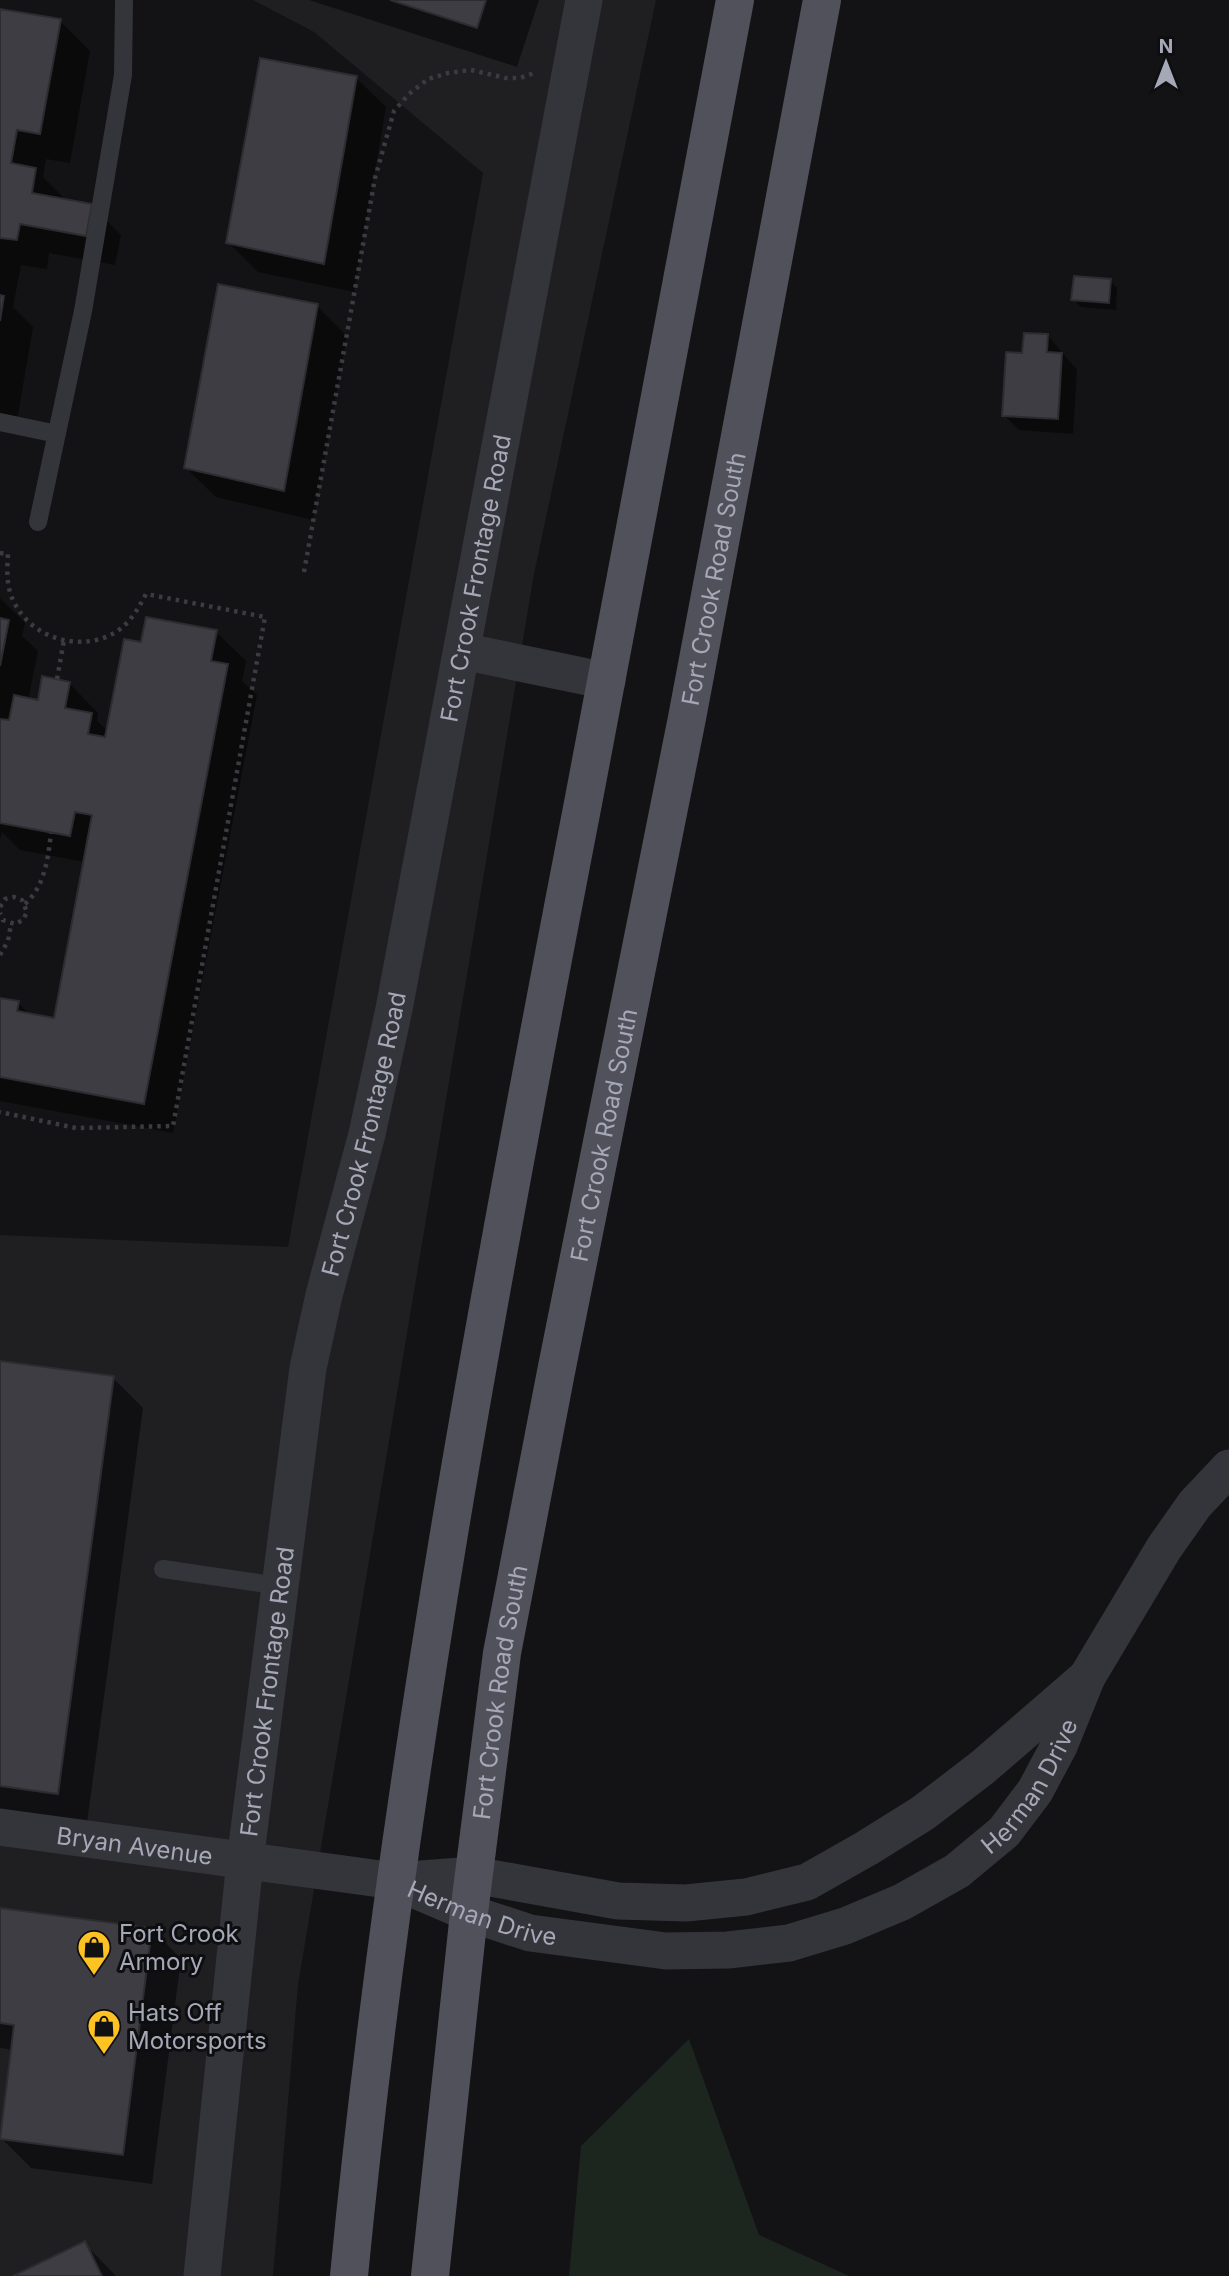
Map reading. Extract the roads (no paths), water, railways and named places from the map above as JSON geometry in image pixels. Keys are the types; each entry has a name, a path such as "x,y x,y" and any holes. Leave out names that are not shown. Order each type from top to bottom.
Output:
{"main road":[{"path":"349,2276 395,1881 440,1575 488,1300 735,0"},
{"name":"Fort Crook Road South","path":"430,2276 469,1913 502,1653 687,718 822,0"}],"street":[{"name":"Fort Crook Frontage Road","path":"202,2276 245,1861 308,1368 324,1295 373,1109 394,1009 584,0"},
{"path":"462,651 607,681"},
{"name":"Herman Drive","path":"395,1881 469,1913 530,1933 666,1951 729,1950 789,1943 845,1926 902,1902 957,1871 1004,1832 1035,1791 1059,1746 1087,1677 1164,1548 1195,1504 1229,1468"},
{"name":"Herman Drive","path":"395,1881 474,1875 618,1900 685,1903 746,1897 807,1882 923,1813 983,1767 1087,1677"},
{"name":"Bryan Avenue","path":"0,1827 395,1881"}],"lane":[{"path":"38,522 83,311 123,75 124,0"},
{"path":"0,422 57,434"},
{"path":"163,1569 280,1586"}],"place":[{"name":"Fort Crook Armory","path":"94,1977"},
{"name":"Hats Off Motorsports","path":"104,2056"}]}
